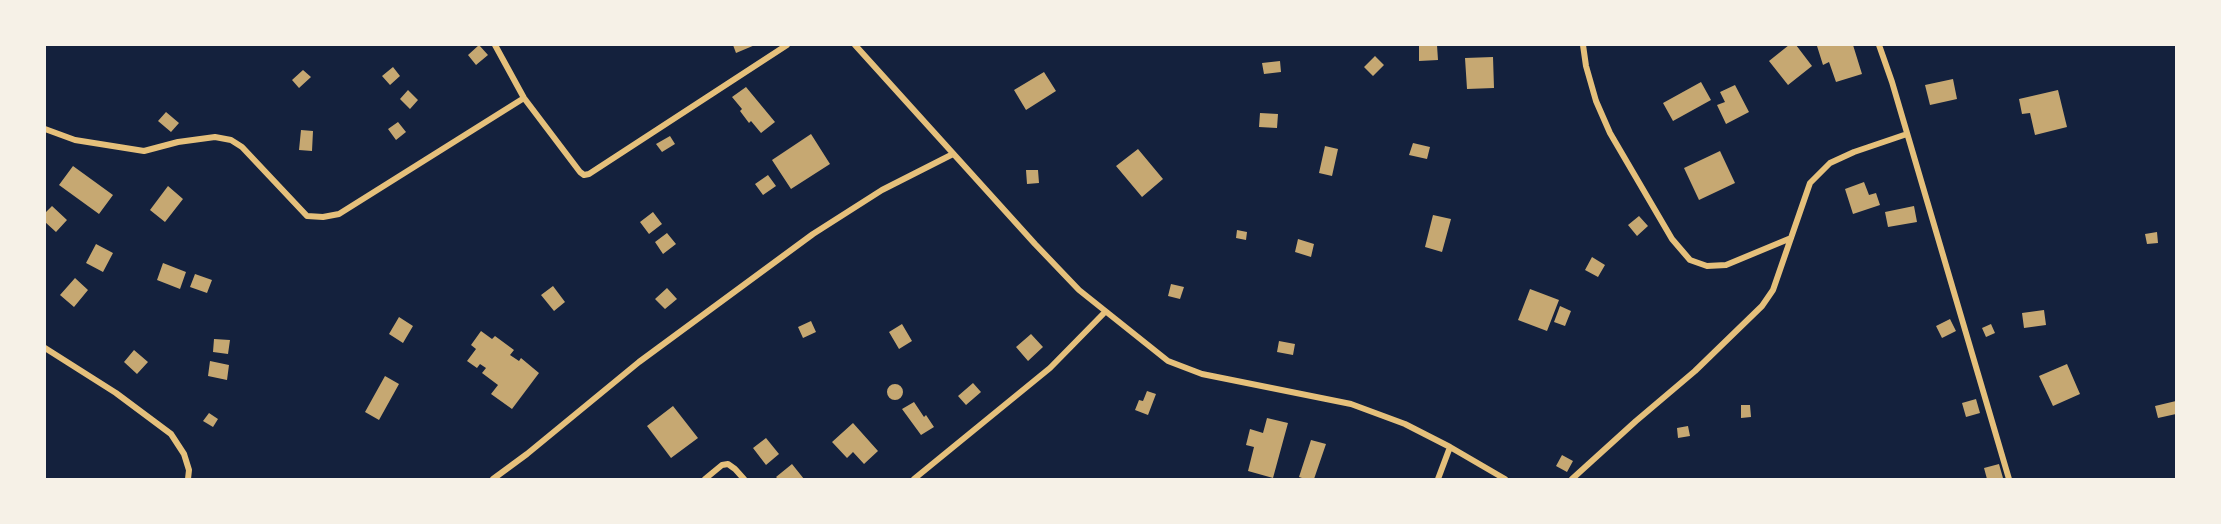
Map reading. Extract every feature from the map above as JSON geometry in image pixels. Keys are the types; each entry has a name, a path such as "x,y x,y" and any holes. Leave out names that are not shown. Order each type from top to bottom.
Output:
{"street":[{"path":"495,45 524,98 584,175 590,174 787,45"},
{"path":"855,45 952,154 1079,290 1168,361 1202,374 1351,404 1405,424 1505,479"},
{"path":"1583,45 1586,66 1596,101 1610,133 1672,239 1690,260 1707,266 1726,265 1791,238"},
{"path":"1879,45 2009,479"},
{"path":"45,129 75,140 144,151 178,142 214,137 231,140 242,147 307,216 323,217 339,214 524,98"},
{"path":"1572,479 1635,421 1695,371 1762,306 1773,290 1810,183 1830,163 1854,152 1907,134"},
{"path":"493,479 639,362 813,234 882,190 952,154"},
{"path":"914,479 1050,368 1105,312"},
{"path":"45,348 116,393 171,434 184,454 189,470 188,479"},
{"path":"1438,479 1450,447"},
{"path":"705,479 722,465 728,464 744,479"}],"building":[{"path":"479,45 488,55 476,65 468,55"},
{"path":"733,45 755,45 736,53"},
{"path":"1419,45 1437,45 1438,60 1419,61"},
{"path":"1789,45 1796,45 1812,66 1788,85 1769,61"},
{"path":"1853,45 1862,74 1836,82 1829,62 1823,65 1817,46"},
{"path":"1375,56 1384,65 1373,76 1364,67"},
{"path":"1493,57 1494,88 1467,89 1465,58"},
{"path":"1280,61 1281,72 1264,74 1262,63"},
{"path":"393,67 400,76 390,85 382,76"},
{"path":"303,70 311,77 299,88 292,80"},
{"path":"1044,72 1056,91 1026,110 1014,90"},
{"path":"1953,79 1957,99 1930,105 1925,85"},
{"path":"1701,82 1711,100 1673,121 1663,103"},
{"path":"1735,85 1749,112 1726,124 1717,105 1725,102 1720,92"},
{"path":"746,87 775,122 761,133 751,121 749,123 740,111 742,109 732,97"},
{"path":"408,90 418,100 410,109 400,99"},
{"path":"2058,90 2067,127 2035,135 2030,113 2022,114 2019,99"},
{"path":"166,112 179,123 171,132 158,121"},
{"path":"1260,113 1278,114 1277,128 1259,127"},
{"path":"398,122 406,132 396,140 388,129"},
{"path":"301,130 313,131 312,151 299,150"},
{"path":"811,134 830,164 791,189 772,160"},
{"path":"670,136 675,144 662,152 656,144"},
{"path":"1413,143 1430,147 1427,159 1409,155"},
{"path":"1325,146 1338,149 1332,176 1319,173"},
{"path":"1138,149 1163,179 1142,197 1116,166"},
{"path":"1720,151 1735,183 1699,200 1684,168"},
{"path":"73,166 113,195 99,214 59,185"},
{"path":"1026,170 1038,170 1039,183 1027,184"},
{"path":"768,175 776,186 763,195 755,184"},
{"path":"1864,182 1869,195 1876,193 1880,205 1853,214 1845,189"},
{"path":"168,186 183,199 165,222 150,210"},
{"path":"52,206 67,220 56,232 45,222 45,213"},
{"path":"1914,206 1917,222 1888,227 1885,212"},
{"path":"653,212 662,224 649,234 640,222"},
{"path":"1433,215 1451,219 1442,252 1425,247"},
{"path":"1639,216 1648,226 1637,236 1628,225"},
{"path":"1237,230 1247,232 1246,240 1236,238"},
{"path":"2157,232 2158,243 2147,244 2145,234"},
{"path":"667,233 676,244 663,254 655,242"},
{"path":"1298,239 1314,244 1311,257 1295,252"},
{"path":"96,244 113,253 103,272 86,263"},
{"path":"1592,257 1605,265 1598,277 1585,270"},
{"path":"163,263 186,272 180,289 157,280"},
{"path":"195,274 212,280 207,293 190,287"},
{"path":"75,278 88,290 74,307 60,295"},
{"path":"1171,284 1184,287 1180,299 1168,296"},
{"path":"553,286 565,302 554,311 541,295"},
{"path":"667,288 677,299 665,309 655,299"},
{"path":"1530,289 1559,300 1547,331 1518,320"},
{"path":"1560,306 1571,311 1565,326 1554,322"},
{"path":"2044,310 2046,325 2024,328 2022,313"},
{"path":"399,317 413,326 403,343 389,334"},
{"path":"1950,319 1956,331 1942,338 1936,326"},
{"path":"811,321 816,332 803,338 798,327"},
{"path":"902,324 912,341 899,349 889,332"},
{"path":"1991,324 1995,333 1986,337 1982,328"},
{"path":"481,331 492,339 495,336 514,350 510,355 519,361 521,358 539,373 512,409 491,394 498,385 482,373 486,368 480,364 477,368 467,361 476,349 471,345"},
{"path":"1031,334 1043,347 1028,361 1016,347"},
{"path":"214,339 230,340 228,354 213,352"},
{"path":"1279,341 1295,344 1293,355 1277,352"},
{"path":"134,350 148,362 137,374 124,362"},
{"path":"210,361 229,365 227,380 208,376"},
{"path":"2067,364 2080,394 2053,406 2039,376"},
{"path":"385,376 399,384 379,420 365,412"},
{"path":"973,383 981,392 966,405 958,396"},
{"path":"892,384 898,384 903,392 901,398 892,400 887,395 887,389"},
{"path":"1147,391 1156,394 1148,415 1135,410 1139,400 1143,401"},
{"path":"1976,399 1980,413 1966,417 1962,403"},
{"path":"2176,401 2176,414 2158,418 2155,406"},
{"path":"914,402 934,427 921,435 902,409"},
{"path":"1741,405 1750,405 1751,417 1741,418"},
{"path":"673,406 698,438 671,458 647,426"},
{"path":"209,413 218,419 213,427 203,421"},
{"path":"1267,418 1288,423 1273,478 1248,471 1254,447 1246,445 1250,429 1263,433"},
{"path":"853,423 878,451 864,464 853,452 847,458 832,442"},
{"path":"1688,426 1690,436 1678,438 1677,428"},
{"path":"766,438 779,454 766,465 753,448"},
{"path":"1311,440 1326,444 1314,479 1305,479 1299,477"},
{"path":"1562,455 1573,461 1567,472 1556,466"},
{"path":"792,464 804,479 778,479 776,477"},
{"path":"1999,464 2003,478 1987,479 1984,468"}]}
